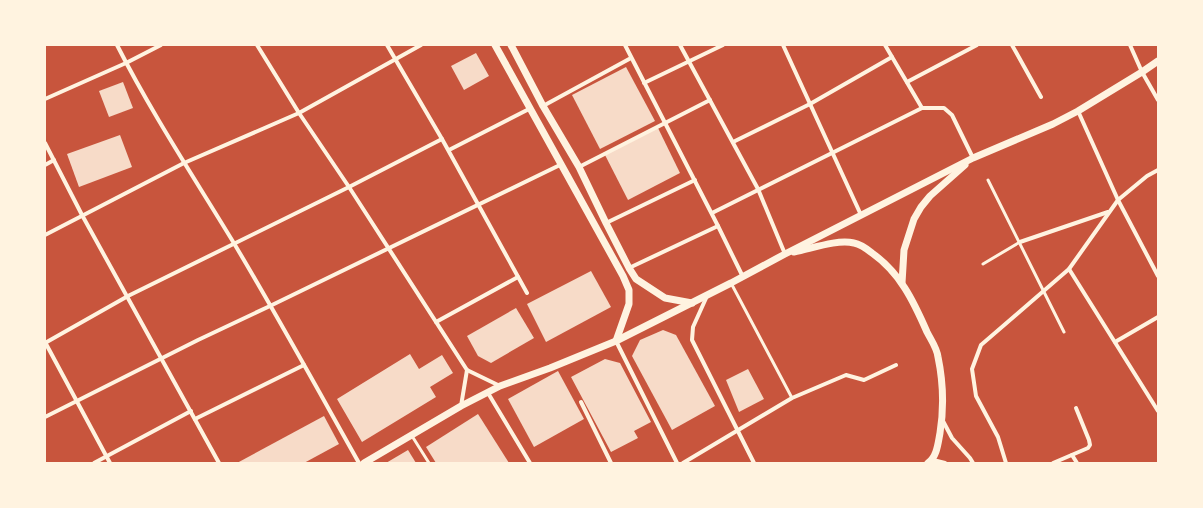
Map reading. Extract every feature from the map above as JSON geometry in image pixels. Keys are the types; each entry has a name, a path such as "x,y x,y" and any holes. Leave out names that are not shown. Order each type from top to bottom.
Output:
{"street":[{"path":"117,45 184,163 270,306 359,463"},
{"path":"45,99 126,63 161,45"},
{"path":"257,45 298,113 349,187 467,370 500,386"},
{"path":"387,45 449,150 527,293"},
{"path":"45,235 184,163 298,113 421,45"},
{"path":"495,45 624,276 629,290 629,304 616,341 677,463"},
{"path":"511,45 543,106 579,167 636,280 665,298 692,303"},
{"path":"625,45 712,213 743,277"},
{"path":"680,45 758,189 785,254"},
{"path":"644,83 723,45"},
{"path":"783,45 834,152 861,215"},
{"path":"885,45 922,108"},
{"path":"907,82 977,45"},
{"path":"1012,45 1041,97"},
{"path":"1130,45 1142,72 1158,100"},
{"path":"733,142 810,104 892,57"},
{"path":"543,106 631,58"},
{"path":"364,463 460,406 500,386 550,368 616,341 973,158 1053,124 1078,111 1158,61"},
{"path":"579,167 710,100"},
{"path":"449,150 531,108"},
{"path":"712,213 922,108 944,108 952,115 973,158"},
{"path":"1078,111 1118,200 1158,276"},
{"path":"110,463 45,343 128,296 349,187 442,139"},
{"path":"45,143 82,215 219,463"},
{"path":"902,283 904,250 914,219 930,196 973,158"},
{"path":"45,165 54,160"},
{"path":"45,417 160,358 389,249 562,164"},
{"path":"1006,463 998,437 976,396 972,369 981,345 1069,269 1118,200 1147,176 1158,170"},
{"path":"606,223 695,180"},
{"path":"1020,242 1109,212"},
{"path":"629,268 718,226"},
{"path":"785,254 839,242 853,242 866,248 886,263 902,283 918,312 938,355 942,389 942,420 939,440 931,461 945,463"},
{"path":"1069,269 1158,411"},
{"path":"436,322 518,277"},
{"path":"707,295 693,327 692,340 754,463"},
{"path":"1115,342 1158,317"},
{"path":"195,419 304,365"},
{"path":"683,463 792,398 846,375 864,380 896,365"},
{"path":"460,406 467,370"},
{"path":"488,393 530,463"},
{"path":"581,402 611,463"},
{"path":"1053,463 1090,446 1076,408"},
{"path":"94,463 191,411"},
{"path":"942,420 952,438 973,463"},
{"path":"1072,455 1077,463"}],"lane":[{"path":"988,180 1064,332"},
{"path":"983,264 1020,242"},
{"path":"731,283 792,398"},
{"path":"411,434 429,463"}],"building":[{"path":"476,53 489,76 464,90 451,66"},
{"path":"626,67 655,121 600,149 572,95"},
{"path":"123,82 133,108 109,117 99,91"},
{"path":"658,128 680,173 628,200 605,155"},
{"path":"120,135 132,167 79,187 67,154"},
{"path":"591,271 611,307 546,342 527,304"},
{"path":"516,308 534,338 491,363 478,356 467,336"},
{"path":"663,330 676,335 715,406 672,430 632,356 640,340"},
{"path":"410,354 419,369 442,355 453,373 430,387 436,397 362,442 337,399"},
{"path":"605,359 620,363 651,422 634,431 638,438 611,452 571,377"},
{"path":"748,369 764,399 739,412 726,380"},
{"path":"558,371 584,419 534,447 508,399"},
{"path":"478,414 509,463 436,463 426,447"},
{"path":"324,416 339,444 304,463 237,463"},
{"path":"408,450 416,463 386,463"}]}
